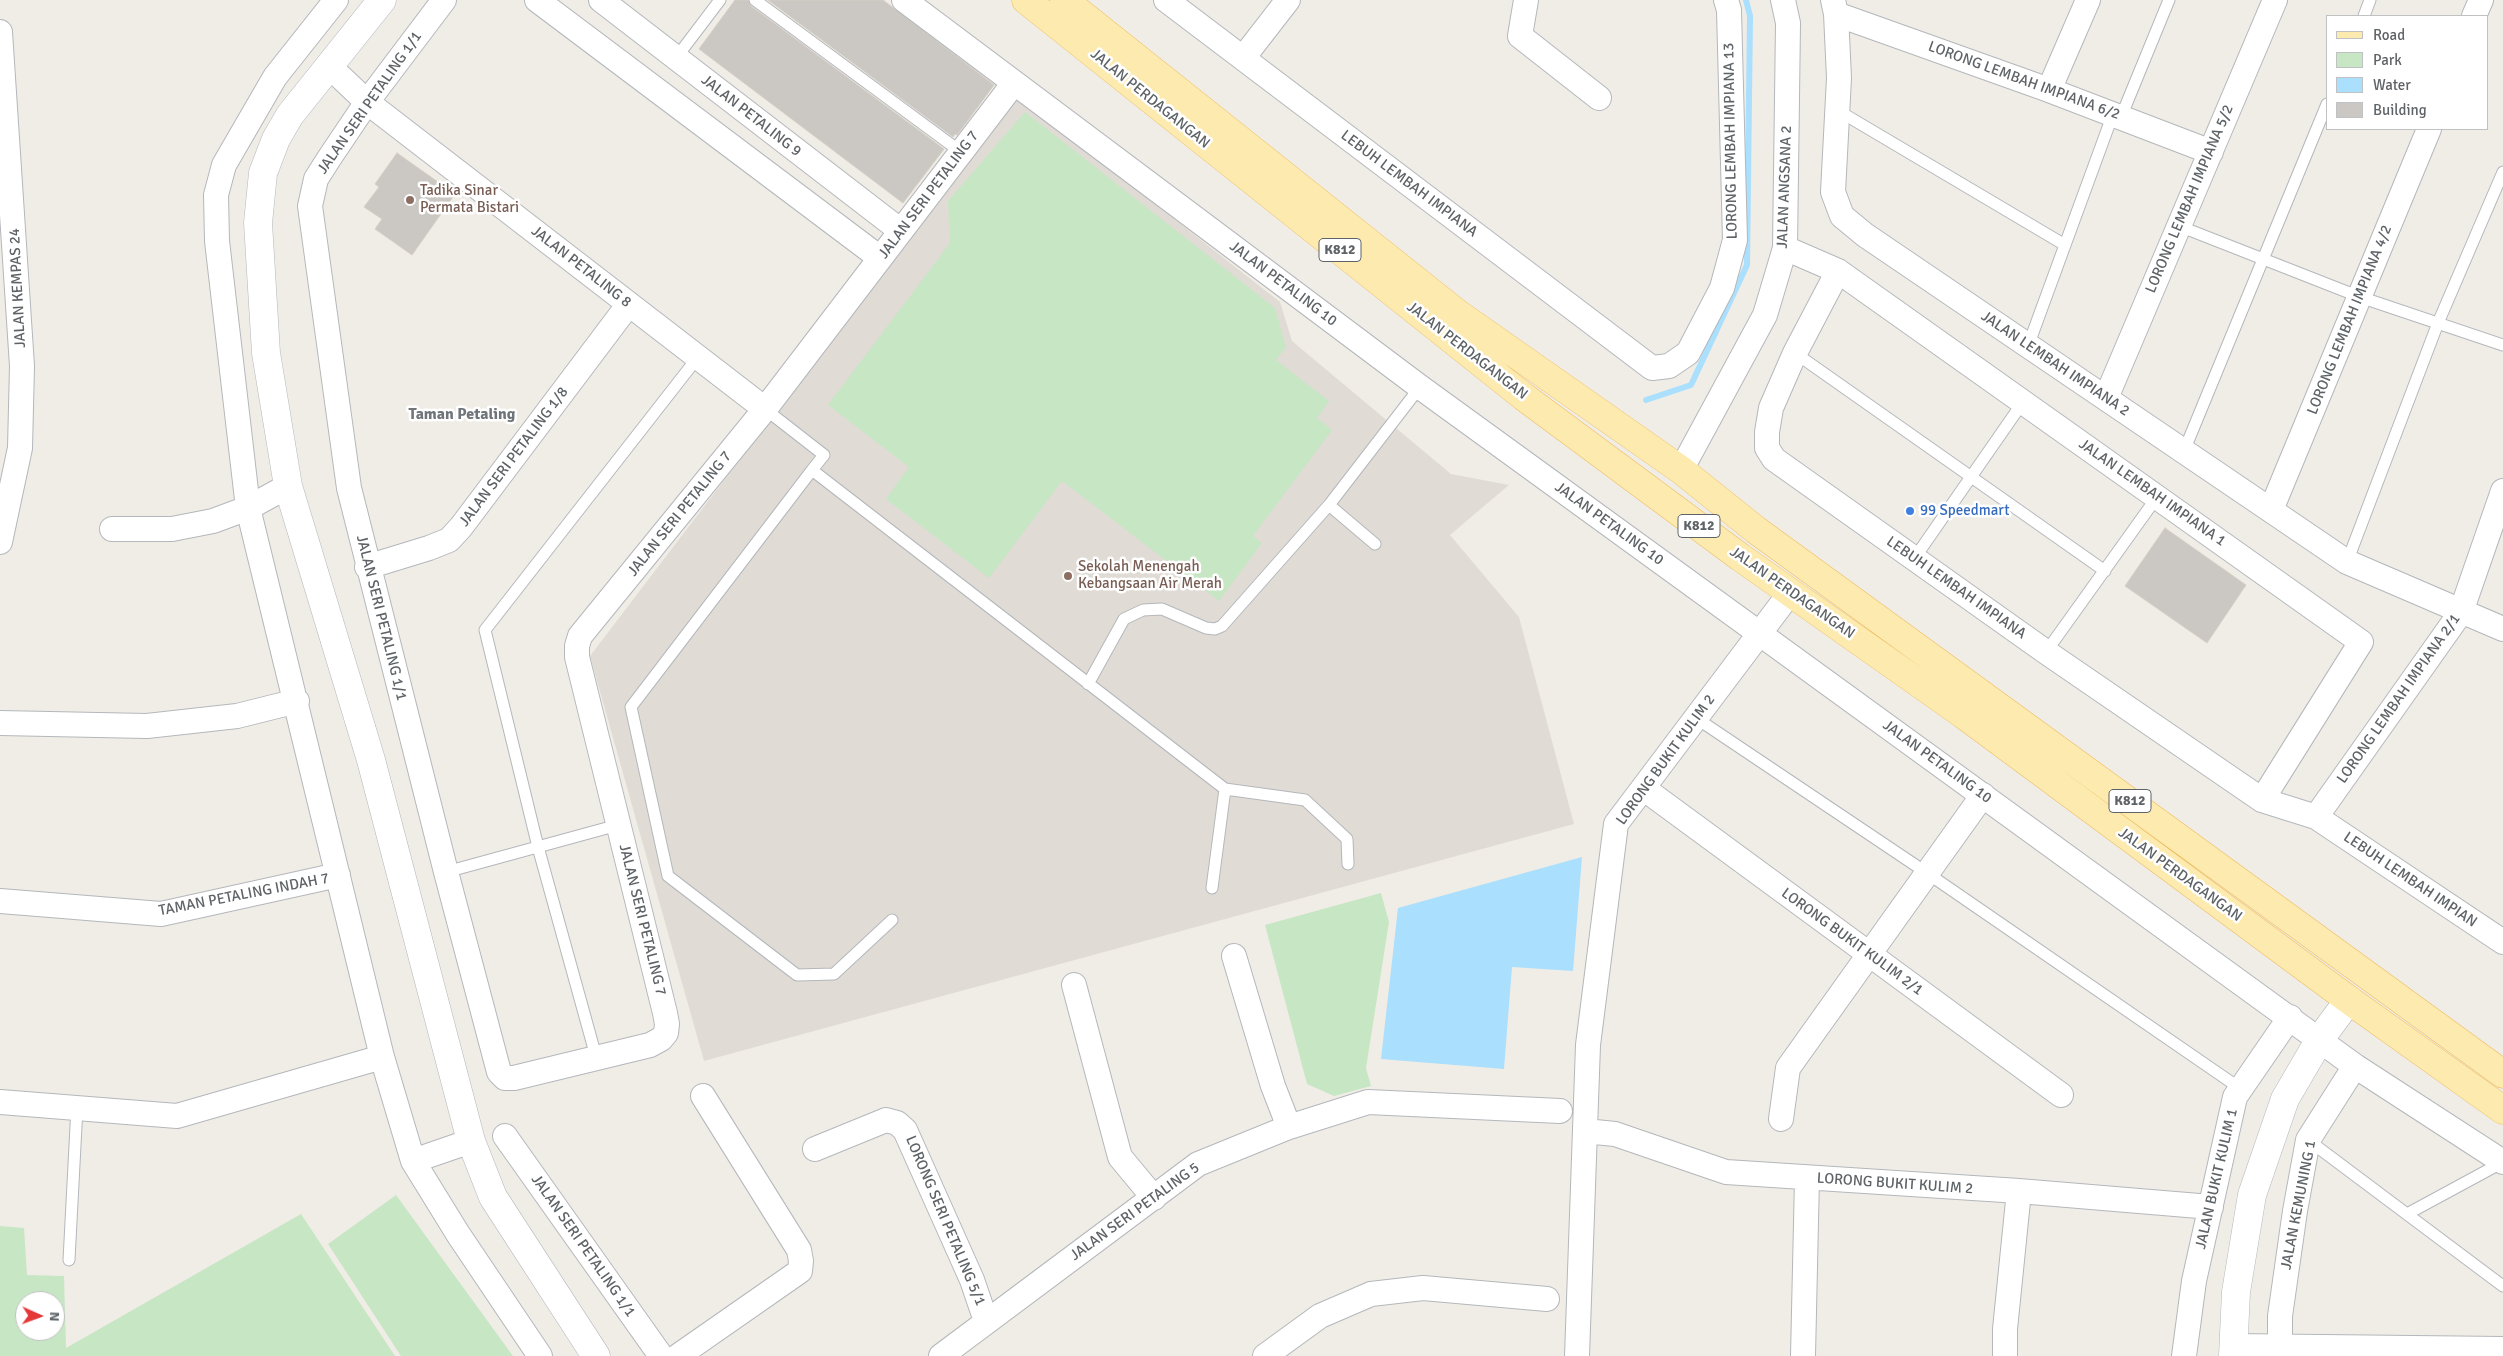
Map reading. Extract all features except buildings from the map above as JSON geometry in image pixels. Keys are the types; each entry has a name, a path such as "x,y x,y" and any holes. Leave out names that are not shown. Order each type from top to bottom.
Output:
{"main road":[{"name":"JALAN PERDAGANGAN","path":"1026,0 1524,397 1790,593 1964,715 2349,1000 2503,1110"},
{"name":"JALAN PERDAGANGAN","path":"1064,0 1457,313 1681,470 1756,530 2503,1074"}],"street":[{"path":"336,0 275,77 224,165 216,195 217,241 248,508 297,701 382,1056 413,1161 458,1234 540,1356"},
{"path":"382,0 290,115 276,139 263,173 258,223 266,353 288,486 371,760 471,1141 493,1197 596,1356"},
{"name":"JALAN SERI PETALING 1/1","path":"444,0 367,102 316,179 310,206 349,488 367,567 499,1072 505,1078 514,1078 597,1060 650,1045 661,1039 666,1033 665,1013"},
{"path":"537,0 880,258"},
{"name":"JALAN PETALING 9","path":"601,0 901,231"},
{"name":"JALAN PETALING 10","path":"904,0 1420,387 2320,1039"},
{"name":"LEBUH LEMBAH IMPIANA","path":"1166,0 1652,368"},
{"path":"1243,58 1288,0"},
{"path":"1526,0 1520,36 1599,98"},
{"name":"LORONG LEMBAH IMPIANA 13","path":"1652,368 1669,366 1688,353 1722,288 1734,240 1729,20 1726,0"},
{"name":"JALAN ANGSANA 2","path":"1681,470 1765,316 1785,248 1788,23 1783,0"},
{"path":"2049,90 2088,0"},
{"name":"LORONG LEMBAH IMPIANA 5/2","path":"2106,398 2275,0"},
{"path":"2474,15 2481,0"},
{"name":"LORONG LEMBAH IMPIANA 6/2","path":"1835,7 2211,152"},
{"name":"JALAN LEMBAH IMPIANA 2","path":"1835,7 1839,78 1833,192 1842,216 1865,236 2347,562 2503,629"},
{"name":"JALAN KEMPAS 24","path":"0,32 2,99 22,366 20,448 3,508 0,542"},
{"name":"JALAN PETALING 8","path":"329,66 367,102 765,409"},
{"name":"JALAN SERI PETALING 7","path":"665,1013 577,658 577,646 586,628 765,409 1014,83"},
{"name":"LORONG LEMBAH IMPIANA 4/2","path":"2271,510 2428,130"},
{"name":"JALAN LEMBAH IMPIANA 1","path":"1785,248 1838,271 2361,642 2262,800"},
{"name":"LEBUH LEMBAH IMPIANA","path":"1838,271 1795,353 1771,408 1767,432 1767,448 1774,458 2046,652 2262,800 2316,817"},
{"name":"JALAN SERI PETALING 1/8","path":"367,567 449,540 629,304"},
{"path":"112,530 172,530 213,521 248,508 288,486"},
{"name":"LORONG LEMBAH IMPIANA 2/1","path":"2316,817 2461,612 2503,491"},
{"name":"LORONG BUKIT KULIM 2","path":"1577,1356 1588,1045 1616,824 1790,593"},
{"path":"0,723 147,726 237,716 297,701"},
{"name":"LORONG BUKIT KULIM 2/1","path":"1643,788 2061,1095"},
{"path":"1781,1119 1788,1068 1983,795"},
{"name":"LEBUH LEMBAH IMPIAN","path":"2316,817 2503,942"},
{"name":"TAMAN PETALING INDAH 7","path":"0,902 161,914 338,875"},
{"path":"1234,956 1273,1086 1289,1127"},
{"path":"1074,985 1120,1157 1154,1198"},
{"path":"2349,1000 2320,1039 2285,1099 2252,1195 2236,1292 2232,1351 2503,1349"},
{"name":"JALAN BUKIT KULIM 1","path":"2184,1356 2194,1281 2235,1097 2290,1017"},
{"path":"2320,1039 2355,1066 2503,1162"},
{"path":"0,1102 177,1116 382,1056"},
{"name":"JALAN KEMUNING 1","path":"2279,1351 2280,1316 2308,1140 2355,1066"},
{"path":"678,1356 800,1271 801,1261 798,1250 703,1096"},
{"name":"JALAN SERI PETALING 5","path":"941,1356 1198,1164 1289,1127 1368,1102 1560,1111"},
{"name":"LORONG SERI PETALING 5/1","path":"815,1149 886,1120 897,1123 905,1130 972,1280 986,1321"},
{"name":"LORONG BUKIT KULIM 2","path":"1585,1131 1616,1134 1726,1172 2019,1191 2211,1207"},
{"name":"JALAN SERI PETALING 1/1","path":"505,1136 661,1356"},
{"path":"413,1161 471,1141"},
{"path":"1804,1356 1807,1178"},
{"path":"2005,1356 2005,1329 2019,1191"},
{"path":"1265,1356 1320,1316 1371,1294 1423,1288 1547,1299"}],"lane":[{"path":"676,58 720,0"},
{"path":"755,0 961,152"},
{"path":"2028,346 2065,245 2117,115 2169,0"},
{"path":"2364,15 2370,0"},
{"path":"2184,451 2326,106"},
{"path":"1836,110 2065,245"},
{"path":"2347,562 2438,323 2503,172"},
{"path":"2179,226 2360,297 2503,345"},
{"path":"1795,353 2105,570"},
{"path":"597,1060 538,847 485,630 698,357"},
{"path":"1088,684 1124,619 1143,610 1162,609 1206,628 1216,629 1222,626 1329,505 1420,387"},
{"path":"1914,559 1973,478 2023,402"},
{"path":"765,409 824,455 631,707 668,876 797,975 834,974 892,920"},
{"path":"812,470 1225,790 1305,800 1348,839 1348,864"},
{"path":"2046,652 2157,497"},
{"path":"1329,505 1375,544"},
{"path":"1696,718 1927,873 2241,1089"},
{"path":"1212,888 1225,790"},
{"path":"446,872 618,825"},
{"path":"69,1260 77,1107"},
{"path":"2308,1140 2503,1286"},
{"path":"2407,1214 2503,1162"}],"shaded area":[{"name":"Sekolah Menengah Kebangsaan Air Merah","path":"1017,96 1280,302 1292,341 1451,474 1509,485 1450,535 1519,617 1574,824 704,1061 590,656"}],"green space":[{"path":"1025,112 1275,308 1286,347 1276,360 1329,401 1317,418 1332,430 1253,536 1262,543 1219,601 1062,481 989,578 886,499 909,467 828,405 950,243 948,201"},
{"path":"1381,893 1389,922 1366,1068 1371,1086 1334,1096 1307,1084 1265,925"},
{"path":"396,1195 513,1356 401,1356 328,1244"},
{"path":"301,1214 395,1356 0,1356 0,1226 24,1228 27,1275 64,1276 64,1291 15,1291 15,1341 65,1341 65,1312 66,1348"}],"water":[{"path":"1582,857 1573,971 1512,967 1504,1069 1381,1059 1398,908"}],"waterway":[{"path":"1646,400 1691,385 1747,265 1750,16 1746,0"}],"place":[{"name":"Tadika Sinar Permata Bistari","path":"410,200"},
{"name":"99 Speedmart","path":"1910,511"},
{"name":"Sekolah Menengah Kebangsaan Air Merah","path":"1068,576"}],"district":[{"name":"Taman Petaling","path":"462,415"}]}
